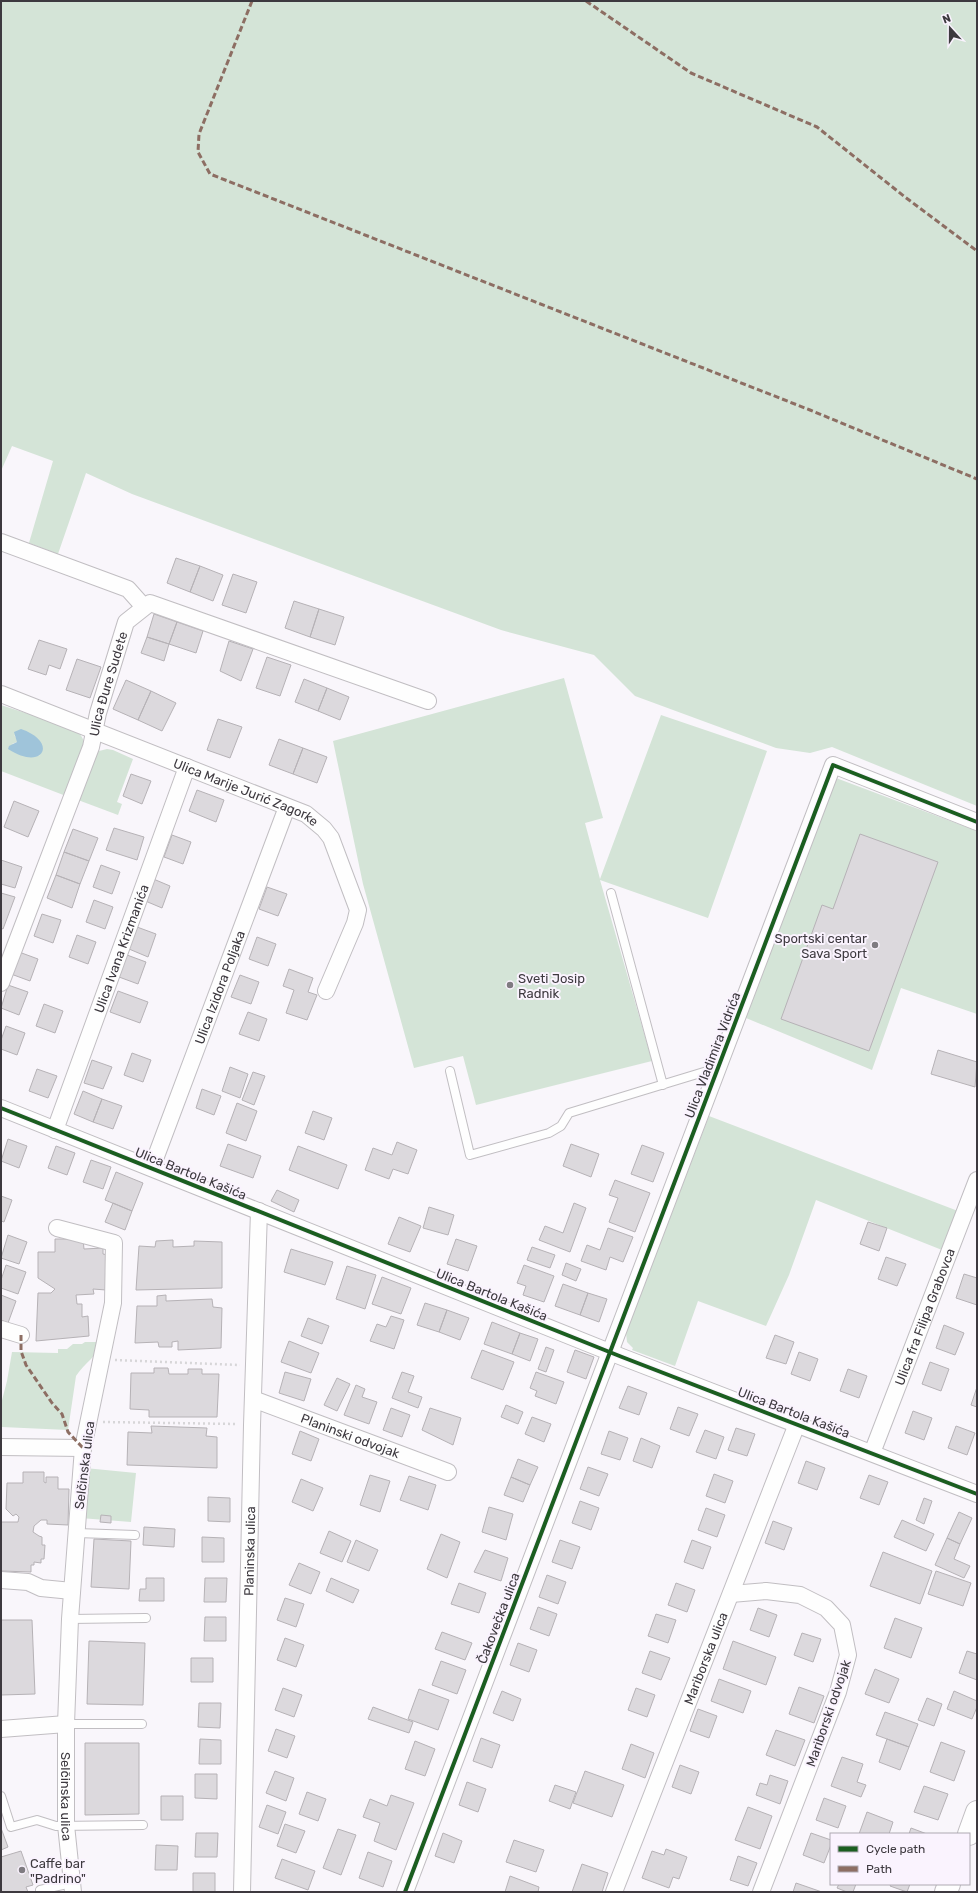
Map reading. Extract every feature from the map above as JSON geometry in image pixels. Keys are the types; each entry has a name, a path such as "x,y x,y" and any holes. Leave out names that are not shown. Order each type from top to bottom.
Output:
{"main road":[{"path":"969,1833 977,1812"}],"street":[{"path":"1,542 128,589 144,607 150,603 428,701"},
{"name":"Ulica Đure Sudete","path":"1,983 91,747 98,714 126,622 144,607"},
{"name":"Ulica Marije Jurić Zagorke","path":"1,694 287,806 306,814 324,829 331,838 358,910 355,923 326,991"},
{"name":"Ulica Vladimira Vidrića","path":"610,1352 832,765 977,822"},
{"name":"Ulica Ivana Krizmanića","path":"55,1130 187,767"},
{"name":"Ulica Izidora Poljaka","path":"152,1167 287,806"},
{"name":"Ulica Bartola Kašića","path":"1,1108 152,1167 610,1352 977,1494"},
{"name":"Ulica fra Filipa Grabovca","path":"872,1453 977,1180"},
{"name":"Planinska ulica","path":"242,1892 253,1365 260,1211"},
{"name":"Selčinska ulica","path":"57,1228 114,1243 113,1303 83,1448 70,1619 66,1724 66,1825 72,1887"},
{"path":"1,1329 21,1335"},
{"name":"Čakovečka ulica","path":"405,1892 610,1352"},
{"name":"Planinski odvojak","path":"253,1399 448,1472"},
{"name":"Mariborska ulica","path":"614,1892 797,1424"},
{"path":"1,1447 83,1448"},
{"path":"1,1580 28,1582 41,1588 72,1591"},
{"name":"Mariborski odvojak","path":"731,1594 766,1591 800,1594 826,1608 842,1625 848,1655 838,1692 761,1892"},
{"path":"1,1729 66,1724"}],"lane":[{"path":"611,893 663,1085"},
{"path":"450,1071 470,1155 549,1133 561,1126 569,1113 717,1068"},
{"path":"76,1533 135,1535"},
{"path":"70,1619 146,1618"},
{"path":"66,1724 142,1724"},
{"path":"1,1796 11,1827 36,1820 56,1826 143,1825"},
{"path":"41,1892 40,1890 72,1887"}],"path":[{"path":"101,1360 253,1365"},
{"path":"88,1422 252,1425"}],"green space":[{"path":"1,1 977,1 977,806 832,747 810,753 776,748 635,696 594,655 501,630 132,494 86,473 58,554 29,543 53,461 12,446 1,471"},
{"path":"564,678 603,818 585,823 600,879 661,715 767,751 708,918 600,880 652,1061 476,1105 463,1056 414,1068 363,884 333,741"},
{"path":"1,705 72,728 80,734 84,742 66,796 1,771","holes":["14,735 40,756 12,744 17,742"]},
{"path":"107,749 113,750 133,759 117,802 122,804 118,815 78,800 94,758 99,751"},
{"name":"Sportski centar Sava Sport","path":"836,778 977,831 977,1014 901,988 872,1070 746,1018"},
{"path":"709,1116 958,1211 942,1250 816,1200 789,1275 766,1326 698,1301 675,1366 632,1350 633,1348 627,1342 626,1333"},
{"path":"85,1342 102,1342 94,1355 76,1376 68,1430 2,1427 1,1440 1,1404 12,1352 58,1353 58,1349 67,1349 73,1344 82,1344"},
{"path":"85,1468 136,1473 131,1522 80,1518"}],"water":[{"path":"21,729 33,735 40,741 43,747 42,752 38,756 30,757 20,755 8,749 9,746 17,742 14,732"}],"building":[{"path":"176,558 200,566 190,592 167,583"},
{"path":"200,566 223,575 213,601 190,592"},
{"path":"233,574 257,582 246,613 222,605"},
{"path":"294,601 319,609 310,637 285,628"},
{"path":"319,609 344,617 335,645 310,637"},
{"path":"154,614 177,622 169,644 147,637"},
{"path":"177,622 203,631 196,653 169,644"},
{"path":"147,637 169,644 164,661 141,653"},
{"path":"39,640 67,649 60,669 49,665 46,675 28,669"},
{"path":"229,641 253,649 241,681 220,671"},
{"path":"267,657 291,665 280,696 256,688"},
{"path":"77,659 101,667 90,698 66,690"},
{"path":"304,679 327,688 318,711 295,702"},
{"path":"126,680 151,691 138,720 113,709"},
{"path":"327,688 349,697 340,720 318,711"},
{"path":"151,691 176,703 162,731 138,720"},
{"path":"218,719 242,727 230,758 207,750"},
{"path":"279,739 303,748 293,774 269,765"},
{"path":"303,748 327,757 317,783 293,774"},
{"path":"131,774 151,781 142,804 123,796"},
{"path":"197,790 224,800 216,822 189,811"},
{"path":"14,801 39,811 28,837 4,827"},
{"path":"114,828 144,837 137,860 106,850"},
{"path":"73,829 98,838 89,861 64,852"},
{"path":"860,834 938,862 869,1051 781,1019 822,905 833,909"},
{"path":"172,835 191,842 183,864 164,857"},
{"path":"64,852 89,861 80,884 56,875"},
{"path":"1,860 22,867 15,888 1,884"},
{"path":"101,865 120,872 112,894 93,887"},
{"path":"56,875 80,884 72,908 47,898"},
{"path":"151,878 170,886 162,908 143,900"},
{"path":"267,887 287,894 278,916 259,909"},
{"path":"1,893 15,897 3,929 1,928"},
{"path":"94,900 113,907 105,929 86,922"},
{"path":"42,914 61,920 53,943 34,936"},
{"path":"137,927 156,934 148,957 129,949"},
{"path":"77,935 96,942 88,964 69,957"},
{"path":"257,937 276,944 268,966 249,959"},
{"path":"19,952 38,959 30,981 11,974"},
{"path":"127,955 146,962 138,984 119,977"},
{"path":"289,969 313,978 308,992 317,995 307,1020 286,1013 294,990 283,986"},
{"path":"240,975 259,982 251,1004 231,997"},
{"path":"8,985 28,992 19,1015 1,1008"},
{"path":"118,991 148,1002 140,1023 110,1012"},
{"path":"44,1004 63,1011 55,1033 36,1026"},
{"path":"248,1012 267,1019 259,1041 239,1034"},
{"path":"6,1026 25,1033 17,1055 1,1049 1,1040"},
{"path":"938,1050 977,1062 975,1087 931,1074"},
{"path":"132,1053 151,1060 143,1082 124,1075"},
{"path":"92,1060 112,1067 103,1089 84,1083"},
{"path":"230,1067 248,1074 240,1098 222,1091"},
{"path":"37,1069 57,1076 48,1098 29,1091"},
{"path":"253,1072 265,1076 254,1105 242,1100"},
{"path":"202,1089 221,1096 214,1115 196,1108"},
{"path":"83,1091 102,1099 93,1122 74,1114"},
{"path":"102,1099 122,1106 113,1129 93,1122"},
{"path":"237,1103 257,1111 246,1141 226,1133"},
{"path":"313,1111 332,1118 324,1140 305,1133"},
{"path":"8,1139 27,1146 19,1168 1,1161"},
{"path":"397,1142 417,1150 408,1174 393,1169 389,1179 365,1170 373,1148 392,1155"},
{"path":"228,1144 261,1156 253,1178 220,1166"},
{"path":"571,1144 599,1154 591,1177 563,1166"},
{"path":"642,1145 664,1153 653,1182 631,1174"},
{"path":"56,1146 75,1153 67,1175 48,1168"},
{"path":"298,1146 347,1165 338,1189 289,1170"},
{"path":"91,1160 111,1167 103,1189 83,1182"},
{"path":"116,1172 143,1183 132,1211 105,1200"},
{"path":"615,1180 650,1193 635,1232 609,1222 618,1198 609,1195"},
{"path":"277,1190 299,1200 294,1212 271,1201"},
{"path":"1,1196 12,1200 4,1222 1,1221"},
{"path":"113,1203 132,1211 125,1230 105,1222"},
{"path":"574,1203 586,1208 570,1252 539,1240 545,1226 563,1233"},
{"path":"429,1207 454,1215 448,1235 423,1228"},
{"path":"399,1217 421,1226 410,1252 388,1244"},
{"path":"868,1222 887,1228 879,1251 860,1244"},
{"path":"608,1228 633,1237 623,1262 610,1257 606,1270 581,1261 587,1245 600,1250"},
{"path":"8,1235 27,1242 19,1264 1,1258"},
{"path":"55,1239 83,1239 84,1249 103,1248 103,1254 108,1255 106,1290 93,1289 94,1294 76,1295 77,1304 82,1304 82,1317 88,1316 89,1336 36,1341 38,1293 51,1293 55,1289 38,1278 38,1252 55,1252"},
{"path":"456,1239 477,1246 468,1271 447,1264"},
{"path":"173,1240 173,1247 194,1246 194,1241 222,1242 222,1288 136,1290 139,1246 155,1247 156,1241"},
{"path":"532,1247 555,1255 550,1268 527,1260"},
{"path":"291,1249 333,1262 325,1285 284,1272"},
{"path":"886,1257 906,1264 897,1286 878,1279"},
{"path":"566,1263 581,1269 576,1281 562,1275"},
{"path":"6,1265 26,1272 18,1294 1,1288 1,1280"},
{"path":"524,1265 554,1276 544,1302 523,1295 526,1286 517,1283"},
{"path":"347,1266 376,1275 365,1309 336,1299"},
{"path":"964,1274 977,1278 977,1305 956,1298"},
{"path":"382,1277 411,1288 401,1314 372,1304"},
{"path":"563,1284 588,1293 580,1315 555,1306"},
{"path":"588,1293 607,1299 599,1322 580,1315"},
{"path":"1,1295 16,1301 8,1323 1,1320"},
{"path":"166,1295 166,1301 212,1299 213,1307 222,1308 221,1348 178,1350 178,1341 172,1342 172,1347 159,1347 158,1342 135,1343 137,1306 157,1306 157,1296"},
{"path":"425,1303 447,1310 439,1332 417,1325"},
{"path":"447,1310 469,1318 460,1340 439,1332"},
{"path":"391,1316 404,1320 394,1349 370,1341 377,1324 386,1327"},
{"path":"308,1318 329,1326 322,1344 301,1336"},
{"path":"492,1322 520,1333 512,1354 484,1344"},
{"path":"944,1325 964,1333 955,1355 936,1348"},
{"path":"520,1333 538,1339 530,1361 512,1354"},
{"path":"775,1335 794,1342 786,1364 766,1358"},
{"path":"289,1341 319,1353 311,1373 281,1362"},
{"path":"546,1347 554,1350 546,1372 538,1369"},
{"path":"482,1350 514,1362 503,1390 471,1378"},
{"path":"575,1350 594,1357 586,1379 567,1372"},
{"path":"799,1352 818,1359 810,1381 791,1374"},
{"path":"930,1362 949,1369 941,1391 922,1384"},
{"path":"154,1368 168,1368 169,1374 188,1374 188,1369 202,1369 202,1374 219,1374 217,1417 149,1417 149,1410 130,1409 131,1373 154,1373"},
{"path":"848,1369 867,1376 859,1398 840,1391"},
{"path":"285,1372 311,1379 304,1401 279,1393"},
{"path":"402,1372 414,1376 408,1392 422,1397 418,1408 392,1398"},
{"path":"536,1372 564,1382 556,1404 535,1396 537,1391 530,1388"},
{"path":"337,1378 350,1384 337,1411 324,1405"},
{"path":"356,1385 365,1389 362,1397 377,1402 369,1424 344,1415"},
{"path":"628,1386 647,1393 639,1415 619,1408"},
{"path":"977,1387 977,1407 971,1405"},
{"path":"506,1405 523,1412 518,1424 501,1417"},
{"path":"678,1407 698,1414 689,1436 670,1429"},
{"path":"391,1408 410,1415 402,1437 383,1430"},
{"path":"430,1408 461,1418 453,1445 422,1430"},
{"path":"913,1411 932,1418 924,1440 905,1433"},
{"path":"532,1417 551,1424 544,1442 525,1434"},
{"path":"151,1426 207,1428 206,1436 217,1437 217,1468 127,1465 128,1432 152,1433"},
{"path":"956,1426 975,1433 967,1455 948,1448"},
{"path":"736,1428 755,1434 747,1456 728,1450"},
{"path":"705,1430 724,1437 716,1459 696,1452"},
{"path":"300,1431 319,1439 311,1461 292,1454"},
{"path":"609,1431 628,1438 620,1460 601,1454"},
{"path":"641,1438 660,1446 652,1468 633,1461"},
{"path":"518,1459 538,1467 530,1485 511,1477"},
{"path":"806,1461 825,1468 817,1490 798,1483"},
{"path":"588,1467 608,1474 599,1496 580,1489"},
{"path":"23,1472 44,1472 44,1482 46,1483 46,1477 58,1477 58,1489 69,1489 68,1525 47,1524 47,1520 41,1520 34,1526 33,1532 42,1537 42,1545 45,1545 44,1559 41,1559 41,1563 34,1562 34,1565 31,1565 31,1572 1,1571 1,1522 18,1522 19,1517 16,1514 13,1516 6,1509 7,1483 23,1483"},
{"path":"714,1474 733,1481 725,1503 706,1496"},
{"path":"370,1475 390,1481 380,1512 360,1505"},
{"path":"869,1475 888,1482 879,1505 860,1498"},
{"path":"409,1476 436,1485 428,1510 400,1500"},
{"path":"511,1477 530,1485 523,1502 504,1495"},
{"path":"301,1479 323,1488 313,1511 292,1502"},
{"path":"208,1497 230,1498 230,1522 208,1521"},
{"path":"924,1498 932,1501 924,1524 916,1520"},
{"path":"580,1501 599,1508 591,1530 572,1523"},
{"path":"489,1507 513,1514 506,1540 482,1532"},
{"path":"706,1508 725,1515 717,1537 698,1530"},
{"path":"959,1512 972,1518 960,1544 947,1538"},
{"path":"101,1515 111,1516 111,1523 100,1522"},
{"path":"902,1520 934,1534 926,1551 894,1537"},
{"path":"773,1521 792,1528 784,1550 765,1543"},
{"path":"144,1527 175,1529 174,1547 143,1545"},
{"path":"329,1531 351,1541 342,1562 320,1553"},
{"path":"441,1534 460,1542 447,1578 427,1569"},
{"path":"202,1537 224,1538 224,1562 202,1562"},
{"path":"947,1538 960,1544 954,1559 970,1566 964,1578 935,1565"},
{"path":"94,1539 131,1541 129,1589 91,1587"},
{"path":"356,1540 378,1550 369,1571 347,1562"},
{"path":"560,1540 580,1547 572,1569 552,1562"},
{"path":"692,1540 711,1547 703,1569 684,1562"},
{"path":"485,1550 508,1558 501,1581 474,1572"},
{"path":"883,1552 932,1571 920,1604 870,1586"},
{"path":"299,1563 320,1572 311,1594 289,1585"},
{"path":"936,1571 971,1583 963,1606 928,1594"},
{"path":"547,1575 566,1582 558,1604 539,1597"},
{"path":"146,1578 164,1578 164,1601 139,1601 140,1589 146,1589"},
{"path":"205,1578 227,1578 226,1602 204,1602"},
{"path":"331,1578 359,1590 353,1603 326,1591"},
{"path":"459,1583 486,1593 479,1613 451,1604"},
{"path":"676,1583 695,1590 687,1612 668,1605"},
{"path":"285,1598 304,1604 296,1627 277,1620"},
{"path":"538,1607 557,1614 549,1636 530,1629"},
{"path":"758,1608 777,1615 769,1637 750,1630"},
{"path":"656,1614 676,1620 668,1643 648,1636"},
{"path":"205,1617 226,1617 226,1641 204,1641"},
{"path":"895,1618 922,1628 911,1658 884,1648"},
{"path":"1,1620 32,1620 35,1694 1,1695"},
{"path":"442,1632 472,1643 465,1660 435,1649"},
{"path":"802,1633 821,1639 813,1662 794,1655"},
{"path":"285,1638 304,1645 296,1667 277,1660"},
{"path":"89,1641 145,1643 143,1705 87,1704"},
{"path":"733,1641 776,1657 766,1685 723,1669"},
{"path":"518,1643 537,1650 529,1672 510,1665"},
{"path":"650,1651 670,1658 661,1680 642,1673"},
{"path":"967,1651 977,1654 977,1680 959,1673"},
{"path":"191,1658 213,1658 213,1682 191,1682"},
{"path":"441,1661 466,1670 457,1694 432,1685"},
{"path":"875,1669 899,1679 889,1703 865,1694"},
{"path":"719,1679 751,1691 743,1713 711,1701"},
{"path":"799,1687 824,1696 814,1723 789,1714"},
{"path":"283,1688 302,1695 294,1717 275,1710"},
{"path":"636,1688 655,1695 647,1717 628,1710"},
{"path":"419,1689 449,1700 438,1730 408,1719"},
{"path":"502,1691 521,1699 513,1721 493,1713"},
{"path":"954,1691 977,1701 977,1707 972,1719 947,1709"},
{"path":"927,1698 942,1704 934,1726 918,1720"},
{"path":"199,1703 221,1703 220,1728 198,1727"},
{"path":"373,1707 413,1722 409,1733 368,1719"},
{"path":"698,1709 717,1716 709,1738 690,1731"},
{"path":"885,1712 918,1724 909,1747 876,1735"},
{"path":"276,1729 295,1736 287,1758 268,1751"},
{"path":"776,1730 805,1740 795,1766 766,1755"},
{"path":"481,1738 500,1745 492,1768 473,1761"},
{"path":"200,1739 221,1740 221,1764 199,1764"},
{"path":"887,1739 909,1747 900,1770 879,1762"},
{"path":"415,1741 435,1749 425,1776 405,1769"},
{"path":"941,1742 965,1751 954,1781 930,1772"},
{"path":"85,1743 139,1743 139,1814 85,1815"},
{"path":"631,1744 654,1753 645,1778 622,1769"},
{"path":"842,1757 863,1764 857,1782 866,1785 861,1797 831,1786"},
{"path":"680,1765 699,1772 691,1794 672,1787"},
{"path":"275,1771 294,1778 286,1801 266,1793"},
{"path":"585,1771 624,1785 612,1817 573,1803"},
{"path":"195,1774 217,1774 217,1799 195,1798"},
{"path":"770,1775 788,1781 780,1804 756,1795 760,1783 767,1785"},
{"path":"467,1782 486,1789 478,1812 459,1805"},
{"path":"555,1785 576,1792 570,1809 549,1801"},
{"path":"924,1786 948,1794 938,1820 914,1812"},
{"path":"307,1792 326,1799 318,1821 299,1814"},
{"path":"391,1795 414,1803 396,1850 374,1841 380,1823 363,1817 370,1799 387,1806"},
{"path":"161,1796 183,1796 183,1820 161,1820"},
{"path":"824,1798 846,1806 838,1828 816,1820"},
{"path":"267,1805 286,1812 278,1834 259,1827"},
{"path":"748,1807 772,1816 760,1849 735,1840"},
{"path":"867,1812 893,1822 889,1833 859,1833"},
{"path":"285,1824 305,1831 296,1853 277,1846"},
{"path":"1,1828 8,1847 1,1850"},
{"path":"911,1828 924,1833 909,1833"},
{"path":"338,1829 356,1835 341,1875 323,1868"},
{"path":"196,1833 218,1833 217,1857 195,1857"},
{"path":"443,1833 462,1841 454,1863 435,1856"},
{"path":"811,1833 830,1840 830,1848 824,1863 803,1855"},
{"path":"514,1840 544,1850 536,1872 506,1862"},
{"path":"156,1845 178,1846 177,1870 155,1870"},
{"path":"666,1849 687,1857 679,1879 673,1877 669,1888 642,1878 652,1851 664,1855"},
{"path":"21,1851 33,1885 26,1887 28,1892 1,1892 1,1857"},
{"path":"368,1852 392,1861 383,1887 359,1878"},
{"path":"738,1856 757,1863 748,1886 730,1880"},
{"path":"282,1859 315,1871 308,1890 275,1878"},
{"path":"582,1864 608,1873 602,1892 572,1892"},
{"path":"193,1873 215,1873 215,1892 193,1892"},
{"path":"510,1876 539,1887 538,1892 505,1892"},
{"path":"796,1883 822,1892 793,1892"},
{"path":"838,1885 856,1885 853,1892 847,1892 837,1888"},
{"path":"890,1885 910,1885 907,1892"}],"marked path":[{"path":"252,1 199,134 198,152 210,174 810,410 977,479"},
{"path":"586,1 691,73 817,127 905,197 977,251"},
{"path":"21,1335 21,1351 26,1365 52,1403 62,1414 68,1432 83,1448"}],"cycle path":[{"path":"405,1892 833,765 977,822"},
{"path":"1,1108 622,1357 977,1494"}],"place":[{"name":"Sportski centar Sava Sport","path":"875,945"},
{"name":"Sveti Josip Radnik","path":"510,985"},
{"name":"Caffe bar \"Padrino\"","path":"22,1870"}]}
